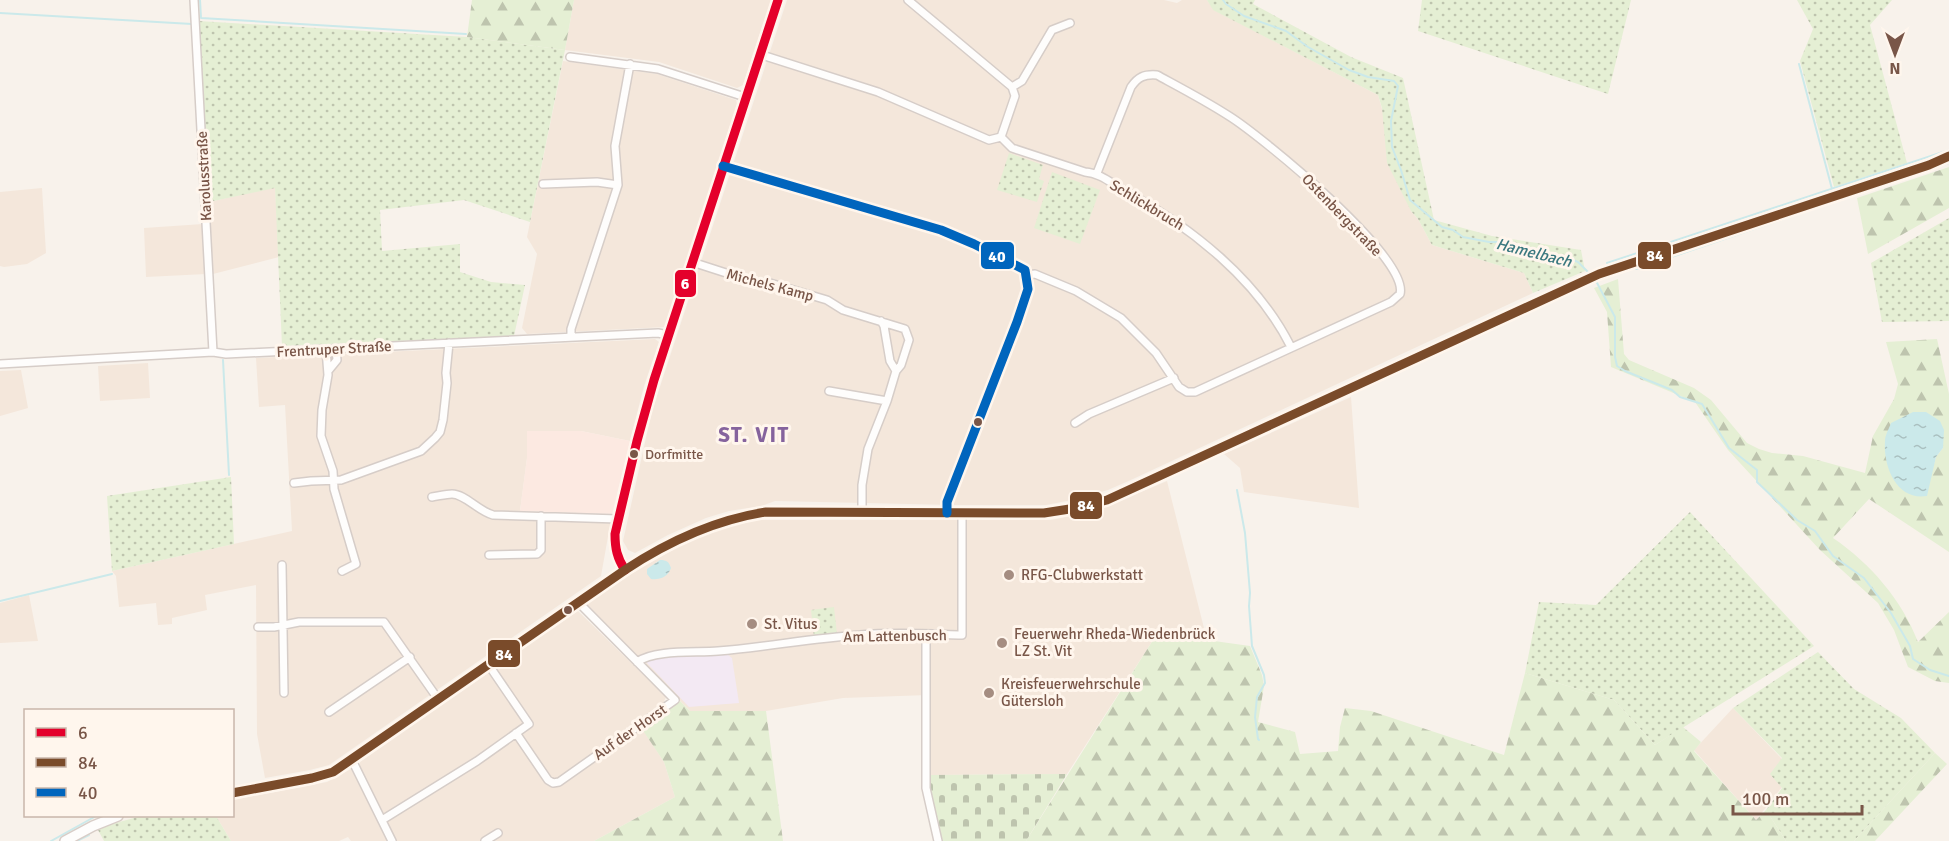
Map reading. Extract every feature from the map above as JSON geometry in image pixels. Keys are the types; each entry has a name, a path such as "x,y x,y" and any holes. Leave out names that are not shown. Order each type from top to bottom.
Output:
{"main road":[{"path":"625,570 615,549 615,534 637,441 668,335 778,0"},
{"path":"234,793 333,772 625,570 670,543 706,527 733,518 766,512 1044,513 1107,500 1599,274 1929,165 1949,156"},
{"path":"65,841 116,817"}],"street":[{"name":"Karolusstraße","path":"194,0 213,352"},
{"path":"908,0 1012,87 1015,96 1001,137"},
{"path":"1012,87 1022,81 1052,30 1070,22"},
{"name":"Schlickbruch","path":"759,54 878,92 989,140 1001,137 1012,148 1084,172 1097,173 1105,180 1157,208 1210,248 1263,303 1281,327 1291,347"},
{"path":"570,57 658,69 745,97"},
{"path":"571,337 571,329 618,184 615,146 630,64"},
{"name":"Ostenbergstraße","path":"723,166 941,230 1018,265 1025,270 1027,275 1035,274 1076,291 1121,318 1156,353 1179,387 1187,392 1195,392 1391,302 1401,290 1396,274 1373,244 1328,195 1230,116 1157,75 1147,74 1137,78 1131,87 1097,173"},
{"path":"543,184 597,182 618,184"},
{"name":"Michels Kamp","path":"692,262 754,282 770,283 827,300 843,310 905,329 909,340 868,449 862,485 862,512"},
{"path":"947,513 948,502 1017,322 1028,289 1027,275"},
{"path":"881,321 884,326 890,361 896,371"},
{"name":"Frentruper Straße","path":"0,364 213,352 226,354 658,333 668,335"},
{"path":"294,483 341,480 421,451 435,438 443,420 449,343"},
{"path":"326,349 327,370 321,436 333,471 334,489 356,564 342,571"},
{"path":"327,370 337,360 336,349"},
{"path":"1075,423 1089,414 1174,378"},
{"path":"829,391 887,401"},
{"path":"432,497 459,495 484,512 493,515 618,519"},
{"name":"Am Lattenbusch","path":"637,662 644,657 691,651 712,652 861,634 962,635 962,513"},
{"path":"489,555 537,554 541,550 541,516"},
{"path":"282,565 284,693"},
{"name":"Auf der Horst","path":"516,733 548,780 553,783 559,782 675,700 578,602"},
{"path":"258,627 274,627 299,622 384,622 438,699"},
{"path":"926,634 926,788 938,841"},
{"path":"329,712 410,657"},
{"path":"382,820 458,773 529,724 488,664"},
{"path":"352,760 392,841"},
{"path":"485,841 498,833"}],"shaded area":[{"path":"574,0 771,0 743,85 737,88 659,62 565,50"},
{"path":"787,0 1164,0 1177,3 1182,0 1207,0 1214,10 1378,95 1411,211 1432,245 1524,273 1533,293 1133,479 1108,490 1077,499 1046,505 775,501 706,518 635,553 628,550 623,541 652,411"},
{"path":"563,61 657,74 736,100 737,104 665,327 527,334 522,328 537,254 527,237"},
{"path":"275,187 279,257 213,274 209,202"},
{"path":"42,188 46,253 27,264 0,266 0,192"},
{"path":"203,224 206,274 146,277 144,228"},
{"path":"655,339 659,342 644,386 630,441 581,431 527,431 527,458 520,511 612,514 601,576 329,765 265,778 257,734 256,585 205,595 207,610 172,618 172,624 158,625 156,603 119,607 116,576 112,571 292,531 285,405 259,407 256,358"},
{"path":"148,363 150,398 100,401 98,366"},
{"path":"21,370 28,408 0,416 0,371"},
{"path":"1351,397 1359,508 1244,492 1240,468 1224,454"},
{"path":"527,431 581,431 630,441 612,514 520,511 527,458"},
{"path":"1167,481 1207,640 1153,640 1067,774 930,775 928,695 843,698 766,711 690,711 585,606 629,575 683,544 727,527 756,520 1051,520 1110,505"},
{"path":"29,595 38,641 0,643 0,603"},
{"path":"578,611 666,697 663,704 638,722 664,762 675,797 594,841 396,841 360,767 360,762"},
{"name":"St. Vitus","path":"727,654 732,658 739,703 689,707 646,662 650,659"},
{"path":"1733,708 1782,759 1782,787 1756,820 1694,750"},
{"path":"351,769 388,841 351,841 348,837 339,841 231,841 217,817 234,817 234,800 327,782"}],"green space":[{"path":"472,0 574,0 565,50 467,37"},
{"path":"1207,0 1255,0 1253,4 1351,57 1403,78 1434,220 1492,236 1581,250 1585,271 1533,293 1524,273 1432,245 1411,211 1387,163 1382,108 1378,95 1213,10"},
{"path":"1422,0 1631,0 1608,94 1418,31"},
{"path":"1797,0 1892,0 1870,25 1907,163 1834,187 1800,61 1813,29"},
{"path":"198,21 467,37 565,50 530,222 464,200 380,210 382,251 460,244 460,272 491,282 525,285 514,336 282,346 275,188 209,202"},
{"path":"1009,153 1043,165 1039,179 1044,181 1037,202 997,190"},
{"path":"1949,167 1949,208 1868,254 1857,198"},
{"path":"1052,172 1100,190 1080,244 1034,228"},
{"path":"1949,218 1949,321 1882,322 1871,263"},
{"path":"1618,279 1624,354 1629,360 1694,388 1711,400 1747,443 1772,453 1803,456 1865,473 1873,436 1894,399 1898,384 1886,342 1937,339 1949,394 1949,552 1869,499 1833,538 1860,559 1894,597 1918,642 1949,612 1949,683 1935,681 1908,667 1894,630 1878,603 1820,550 1728,450 1695,402 1611,367 1607,312 1594,288","holes":["1913,412 1943,448 1936,457 1932,471"]},
{"path":"231,477 234,544 112,571 107,496"},
{"path":"1690,512 1814,646 1655,745 1614,700 1525,673 1539,602 1596,605"},
{"path":"834,607 837,634 814,637 811,610"},
{"path":"1153,640 1207,640 1250,646 1264,686 1258,722 1295,732 1300,754 1338,751 1340,727 1345,708 1371,711 1504,755 1525,673 1614,700 1655,745 1683,727 1701,742 1694,751 1756,820 1766,810 1786,841 1026,841"},
{"path":"1818,652 1854,689 1901,718 1935,753 1854,841 1786,841 1766,810 1782,788 1770,774 1782,758 1733,708"},
{"path":"680,701 690,711 766,711 783,841 594,841 675,797 664,762 642,729"},
{"path":"1935,753 1947,764 1875,841 1854,841"},
{"path":"1067,774 1026,841 941,841 930,796 930,775"},
{"path":"137,817 217,817 231,841 104,841 98,830"}],"water":[{"path":"1913,412 1926,412 1940,421 1944,430 1943,448 1936,457 1927,496 1916,496 1900,488 1886,461 1885,439 1891,423"},
{"path":"660,560 668,563 670,571 663,577 651,579 647,574 647,569"}],"waterway":[{"path":"200,0 201,18 466,34"},
{"name":"Hamelbach","path":"1223,0 1244,16 1286,31 1308,47 1349,70 1368,77 1394,81 1398,86 1391,121 1392,147 1410,200 1442,227 1453,230 1463,237 1502,242 1550,258 1571,259 1578,262 1591,275"},
{"path":"0,13 192,24"},
{"path":"1799,64 1832,189"},
{"path":"1607,263 1949,150"},
{"path":"1636,269 1949,163"},
{"name":"Hamelbach","path":"1595,279 1615,317 1617,366 1672,390 1680,397 1702,404 1729,448 1757,470 1757,482 1797,520 1815,531 1833,556 1864,578 1891,613 1910,646 1913,659 1930,670 1949,676"},
{"path":"1221,453 1575,291"},
{"path":"223,360 229,475"},
{"path":"1237,490 1245,533 1252,646 1265,683 1257,697 1255,717 1259,740"},
{"path":"0,601 112,574"},
{"path":"51,841 94,817"},
{"path":"77,841 89,835"}],"transit line":[{"name":"6","path":"625,570 617,553 615,534 637,441 654,380 778,0"},
{"name":"84","path":"234,793 333,772 625,570 675,541 710,526 766,512 1044,513 1107,500 1599,274 1929,165 1949,156"},
{"name":"40","path":"723,166 941,230 1025,270 1028,289 947,502 947,513"}],"place":[{"name":"Dorfmitte","path":"634,454"},
{"name":"RFG-Clubwerkstatt","path":"1009,575"},
{"name":"St. Vitus","path":"752,624"},
{"name":"Feuerwehr Rheda-Wiedenbrück LZ St. Vit","path":"1002,643"},
{"name":"Kreisfeuerwehrschule Gütersloh","path":"989,693"}],"district":[{"name":"ST. VIT","path":"754,435"}]}
